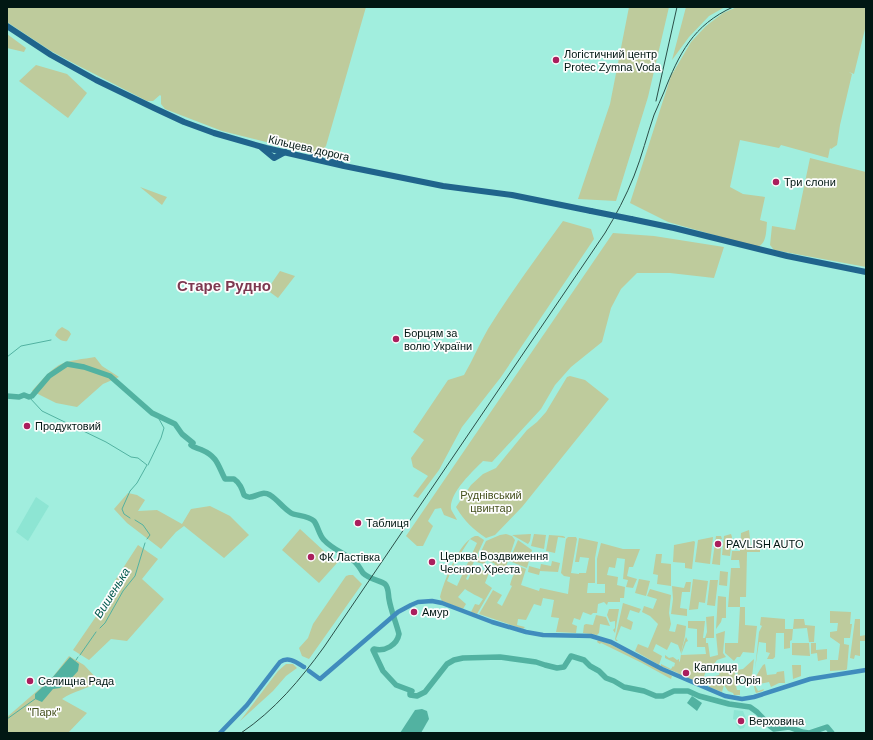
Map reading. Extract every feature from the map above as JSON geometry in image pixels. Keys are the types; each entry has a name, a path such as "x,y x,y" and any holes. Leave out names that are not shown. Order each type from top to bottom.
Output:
{"highway":[{"name":"Кільцева дорога","path":"7,26 51,55 154,108 184,122 214,133 344,166 449,187 512,195 631,219 787,256 866,272"},
{"path":"309,158 327,153 344,166"}],"main road":[{"path":"309,671 320,679 398,612 411,604 432,601 442,603 492,622 526,632 543,635 591,636 612,643 662,669 698,685 725,696 742,700 810,679 866,670"},
{"path":"220,733 247,705 280,662 288,659 304,667"}],"shaded area":[{"path":"36,497 49,506 28,541 16,532"},
{"path":"70,657 79,664 78,671 67,683 60,688 53,689 42,702 35,699 35,694 52,678"},
{"path":"692,696 702,703 697,711 687,703"},
{"path":"422,709 427,711 429,719 421,733 400,733 415,710"},
{"path":"734,710 743,711 747,721 744,728 740,729 736,724 736,720 733,719"}],"green space":[{"path":"7,7 366,7 326,146 320,153 315,154 222,131 165,109 161,104 160,95 153,101 147,101 51,51 7,22"},
{"path":"629,7 669,7 648,97 616,201 578,199 610,104"},
{"path":"686,7 725,7 709,16 689,37 672,60"},
{"path":"737,7 866,7 866,25 854,74 849,72 852,74 837,145 831,149 830,148 828,158 781,145 779,148 740,140 730,187 743,194 765,197 760,220 767,222 766,233 763,243 757,247 668,222 630,203 671,76 691,42 706,26 723,13"},
{"path":"7,34 26,48 24,52 7,48"},
{"path":"36,65 67,74 87,93 68,118 19,81"},
{"path":"810,158 866,172 866,267 774,250 770,245 772,226 795,230"},
{"path":"140,187 167,197 162,205"},
{"path":"563,221 591,229 594,239 501,377 462,427 439,470 418,498 413,496 428,476 413,467 411,458 424,440 413,432 448,380 464,375 497,315"},
{"path":"613,233 654,236 724,247 714,278 670,273 637,273 621,289 611,308 602,342 571,367 555,385 541,409 492,462 483,461 462,483 451,503 451,509 457,520 444,515 441,508 435,509 428,521 433,526 423,546 417,546 406,536"},
{"path":"280,271 295,276 278,298 267,290"},
{"path":"62,327 71,334 67,341 61,340 55,335"},
{"path":"95,357 102,366 119,377 103,384 77,407 56,403 32,391 59,365"},
{"name":"Руднівський цвинтар","path":"570,376 585,380 609,399 522,507 495,535 486,538 469,524 456,507 471,485 483,474 496,468 527,430 546,412 567,377"},
{"path":"128,493 137,495 145,500 138,511 157,510 182,524 191,509 210,506 230,516 249,535 224,558 184,526 176,532 161,549 127,523 114,509"},
{"name":"ФК Ластівка","path":"300,529 337,563 319,583 282,550"},
{"path":"749,530 751,548 760,548 760,552 747,552 746,597 740,597 740,607 728,607 731,568 740,568 739,560 731,560 732,551 740,551 741,533"},
{"path":"506,534 512,536 515,540 507,564 500,574 492,570 495,564 487,560 484,564 476,562 486,541"},
{"path":"531,534 528,544 512,535"},
{"path":"534,534 546,535 544,549 531,546"},
{"path":"731,534 730,556 722,555 724,536"},
{"path":"549,535 565,537 558,537 555,553 546,551"},
{"path":"475,536 478,536 484,540 466,579 468,580 473,568 489,573 485,583 492,588 477,614 471,612 475,604 479,605 483,599 465,589 458,597 466,604 463,609 442,601 440,597 453,563 463,546 470,539","holes":["470,539 477,543 457,586 447,581 454,564"]},
{"path":"716,536 721,536 722,539 716,539 716,547 721,548 720,565 712,564"},
{"path":"568,537 576,537 577,539 571,573 586,573 589,558 580,557 579,562 575,562 579,538 598,542 595,558 595,583 588,583 587,593 605,593 605,584 597,584 597,559 601,543 623,549 640,549 633,567 629,567 627,576 637,579 633,588 626,587 628,580 623,579 625,559 617,558 615,568 609,567 607,575 618,577 617,585 625,587 624,598 620,598 620,602 608,602 607,605 604,602 598,604 597,613 593,613 591,615 583,612 580,620 574,618 572,624 577,626 576,633 556,632 559,618 551,617 554,600 543,598 541,606 534,604 526,620 518,619 517,625 525,627 523,629 479,614 493,590 502,595 497,603 502,606 512,586 510,585 514,575 521,567 526,569 521,585 539,591 540,588 568,594 570,577 564,576 561,573 566,539"},
{"path":"713,537 710,564 695,562 698,540"},
{"path":"518,540 532,550 527,568 509,561"},
{"path":"694,541 692,569 685,568 685,563 673,562 674,545"},
{"path":"138,545 158,559 142,579 164,599 127,641 111,639 89,660 73,650 97,615 114,582"},
{"path":"656,554 662,554 661,563 671,564 671,586 657,584 658,575 653,574"},
{"path":"552,561 560,563 558,572 540,571 539,575 528,572 529,566 540,569 541,564 551,566"},
{"path":"720,571 728,572 727,586 719,585"},
{"path":"353,575 362,584 309,659 302,656 299,648 308,638 313,624 346,576"},
{"path":"639,579 650,581 646,596 635,593"},
{"path":"693,579 708,581 705,603 699,602 698,609 689,610"},
{"path":"710,580 718,580 715,606 707,605"},
{"path":"686,582 691,582 690,592 682,592 680,608 687,609 687,616 671,614 673,599 672,586 684,588"},
{"path":"650,589 671,595 669,613 671,624 669,631 675,632 677,624 686,626 681,653 678,645 671,642 667,650 656,644 653,651 662,656 659,665 635,651 638,644 648,648 658,624 650,616 642,612 644,606 653,609 657,599 647,596"},
{"path":"718,596 726,597 726,618 722,618 716,629"},
{"path":"623,603 641,609 639,613 630,610 627,619 633,622 631,630 621,626 616,639 618,641 616,641 615,639"},
{"path":"740,607 745,607 745,625 757,626 754,653 743,652 740,657 737,657 734,661 725,653 725,643 738,643"},
{"path":"609,609 619,609 615,633 613,630 615,628 615,621 610,622 607,615"},
{"path":"830,611 851,612 850,624 852,624 850,638 844,638 844,644 849,645 846,670 830,671 830,660 838,660 840,644 830,637 830,632 837,631 838,623 830,623"},
{"path":"596,615 606,617 610,626 600,624 599,633 597,635 583,633 584,625 593,625"},
{"path":"714,616 714,638 706,638 710,657 718,655 716,634 725,631 723,653 726,657 717,660 714,664 708,666 704,676 707,680 705,685 680,676 678,673 661,666 661,664 671,669 673,666 674,667 675,663 665,658 665,655 669,658 673,657 677,660 679,659 679,662 681,655 706,654 705,647 697,647 697,629 688,628 688,621 705,621 703,638 705,638 707,632 706,617"},
{"path":"761,617 785,619 785,629 793,629 792,640 790,641 790,648 784,649 784,633 776,633 775,657 773,659 767,659 770,653 766,652 766,643 759,642 755,669 759,632 762,626 760,625"},
{"path":"794,619 804,619 805,625 815,626 814,642 809,642 807,628 793,629"},
{"path":"855,619 860,619 860,636 866,635 866,641 860,641 860,656 855,655 854,659 850,658"},
{"path":"686,637 688,641 686,642 681,655"},
{"path":"598,640 610,644 672,676 671,679 642,663 601,643 600,644 597,642"},
{"path":"792,643 809,643 810,656 792,655"},
{"path":"811,643 816,643 816,650 827,649 827,659 818,661 817,653 811,654"},
{"name":"\"Парк\"","path":"69,656 84,665 100,682 62,699 87,713 68,733 7,733 7,717 52,678"},
{"path":"754,659 752,677 738,676 737,670 743,669"},
{"path":"286,664 293,664 297,668 286,676 273,691 240,721 278,671"},
{"path":"765,664 767,675 784,671 785,683 779,683 771,687 769,682 755,685 758,691 764,689 763,691 756,693 754,682 761,668"},
{"path":"792,665 801,665 801,676 793,679"},
{"path":"733,666 736,676 734,676 737,690 740,690 740,695 734,695 728,691 724,685 722,692 709,687 714,677 719,675 720,670"}],"waterway":[{"path":"7,357 21,346 51,340"},
{"path":"7,396 32,396 49,376 67,364 84,367 110,376 152,413 175,424 182,434 193,443 191,445 192,446 207,453 217,462 225,479 234,479 236,481 244,495 247,497 263,493 270,495 291,513 314,521 322,538 357,564 363,573 385,584 388,589 391,608 399,634 396,641 390,647 373,650 383,671 396,685 412,691 410,695 417,696 425,692 447,664 454,660 463,658 500,657 536,662 557,668 564,667 571,656 584,660 606,678 624,687 644,691 656,696 663,696 674,691 688,691 699,696 729,704 750,707 774,729 789,727 809,733 827,727 832,733"},
{"path":"29,397 42,411 106,442 131,457 138,458 147,465 137,483 130,491 122,509 124,514 130,518"},
{"path":"148,465 161,438 164,428 159,416"},
{"name":"Вишенька","path":"135,520 143,525 150,535 147,539"},
{"name":"Вишенька","path":"100,628 105,623 123,591 135,576 145,543"},
{"name":"Вишенька","path":"80,655 96,632"},
{"path":"7,719 35,699"}],"railway":[{"path":"656,101 677,7"},
{"path":"241,733 265,714 286,694 324,647 605,233 621,205 631,183 640,161 654,115 675,65 689,42 698,32 719,14 733,7"}],"place":[{"name":"Логістичний центр Protec Zymna Voda","path":"556,60"},
{"name":"Три слони","path":"776,182"},
{"name":"Борцям за волю України","path":"396,339"},
{"name":"Продуктовий","path":"27,426"},
{"name":"Таблиця","path":"358,523"},
{"name":"PAVLISH AUTO","path":"718,544"},
{"name":"ФК Ластівка","path":"311,557"},
{"name":"Церква Воздвиження Чесного Хреста","path":"432,562"},
{"name":"Амур","path":"414,612"},
{"name":"Каплиця святого Юрія","path":"686,673"},
{"name":"Селищна Рада","path":"30,681"},
{"name":"Верховина","path":"741,721"}],"district":[{"name":"Старе Рудно","path":"224,286"}]}
